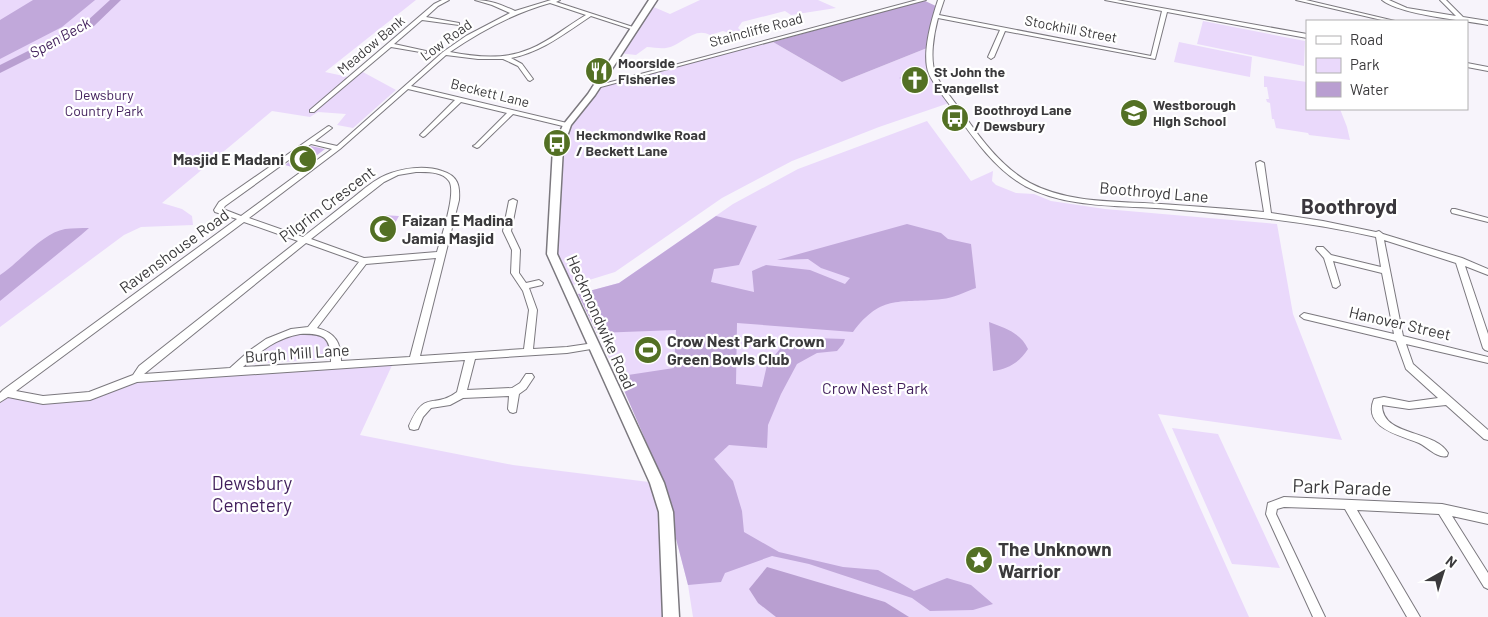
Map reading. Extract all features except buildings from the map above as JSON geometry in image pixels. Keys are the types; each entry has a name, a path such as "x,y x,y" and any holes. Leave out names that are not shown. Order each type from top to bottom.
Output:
{"main road":[{"name":"Heckmondwike Road","path":"653,0 596,87 567,125 558,148 552,254 656,483 666,512 671,617"}],"street":[{"name":"Meadow Bank","path":"312,111 436,6 446,0"},
{"path":"478,0 494,4 514,13"},
{"name":"Boothroyd Lane","path":"923,0 939,4 929,62 932,74 992,154 1014,176 1028,185 1053,195 1106,202 1268,216 1379,234 1459,260 1488,272"},
{"name":"Staincliffe Road","path":"596,87 923,0"},
{"path":"1108,0 1306,36"},
{"path":"1299,0 1388,20"},
{"path":"1384,0 1402,8 1467,20"},
{"path":"1443,0 1462,19"},
{"path":"554,1 589,15 633,28"},
{"name":"Low Road","path":"364,126 445,53 485,28 514,13 554,1"},
{"name":"Stockhill Street","path":"936,16 1153,58 1165,10"},
{"path":"520,65 522,58 532,50 589,15"},
{"path":"1438,15 1441,20"},
{"path":"423,18 457,24"},
{"path":"1468,20 1488,24"},
{"path":"991,56 1003,29"},
{"path":"391,44 424,52"},
{"path":"445,53 463,56 503,56 532,50"},
{"path":"503,56 520,65 530,79"},
{"path":"1468,64 1488,69"},
{"name":"Beckett Lane","path":"407,87 567,125"},
{"path":"424,135 460,99"},
{"path":"477,146 512,112"},
{"name":"Ravenshouse Road","path":"2,397 338,148 364,126"},
{"path":"329,128 222,204 218,210 364,261 440,254"},
{"path":"310,142 338,148"},
{"path":"1260,164 1268,216"},
{"name":"Pilgrim Crescent","path":"136,378 142,369 369,189 388,176 413,169 446,174 452,179 456,188 455,200 414,360"},
{"path":"513,201 507,231 516,250 516,273 534,310 528,352"},
{"path":"1455,211 1488,220"},
{"path":"1379,234 1388,271 1399,338 1409,366 1446,401 1488,436"},
{"path":"1320,249 1328,257 1336,285"},
{"path":"1328,257 1388,271"},
{"path":"1459,260 1488,348"},
{"path":"311,330 364,261"},
{"path":"523,286 539,283"},
{"name":"Hanover Street","path":"1304,316 1488,360"},
{"path":"232,372 255,351 275,337 311,330 327,335 336,348 336,365"},
{"name":"Burgh Mill Lane","path":"2,397 44,400 90,396 136,378 594,346"},
{"path":"414,426 419,411 424,406 454,402 461,394 471,356"},
{"path":"461,394 514,392 523,386 529,377"},
{"path":"513,409 514,392"},
{"path":"1443,453 1421,439 1382,424 1378,419 1376,407 1377,402 1382,400 1407,406 1431,401 1446,401"},
{"name":"Park Parade","path":"1319,617 1271,514 1272,506 1284,502 1442,508 1488,519"},
{"path":"1348,505 1414,617"},
{"path":"1442,508 1488,583"}],"green space":[{"name":"Dewsbury Country Park","path":"0,0 416,0 325,72 353,78 361,71 396,90 353,128 337,125 346,114 318,112 310,117 272,111 162,203 182,209 192,216 193,225 141,227 124,235 0,327"},
{"path":"700,0 818,0 836,8 791,15 785,11 742,22 738,28 751,40 723,31 710,35 698,33 666,48 647,47 636,55 618,53 649,5 670,14"},
{"path":"1203,21 1305,41 1304,66 1197,44"},
{"path":"773,42 842,82 932,46 932,74 952,102 879,127 792,161 722,198 615,272 573,285 552,254 555,186 567,125 595,87 631,76"},
{"path":"1179,42 1252,57 1250,77 1174,62"},
{"path":"1264,76 1306,82 1306,110 1340,110 1350,140 1309,135 1308,133 1276,128 1274,119 1272,119 1270,103 1266,99 1269,99 1267,87 1264,87"},
{"name":"Crow Nest Park","path":"927,121 971,181 993,171 992,181 996,185 1016,193 1034,194 1051,201 1105,209 1277,224 1293,314 1342,440 1158,414 1249,617 693,617 688,585 658,469 620,381 578,294 619,283 733,204 798,169"},
{"path":"305,333 324,337 331,350 331,359 248,364 266,347 289,337"},
{"name":"Dewsbury Cemetery","path":"394,361 360,435 513,465 657,483 674,617 0,617 0,398 6,393 43,400 90,396 136,378"},
{"path":"1172,428 1218,434 1280,568 1232,564"}],"shaded area":[{"path":"33,0 95,0 62,27 0,59 0,20"},
{"path":"923,0 938,7 932,46 842,82 773,42"},
{"path":"716,216 757,226 739,265 714,269 711,282 754,292 752,271 766,265 810,270 845,284 850,278 821,268 808,259 777,260 907,224 941,233 948,239 971,244 976,288 946,298 903,301 883,306 873,311 853,332 737,323 736,384 762,387 767,365 783,345 812,338 845,339 837,351 817,353 797,364 781,394 768,425 767,448 729,445 714,459 733,481 742,511 744,532 779,552 843,567 878,570 914,591 947,578 971,585 993,604 973,610 930,611 912,598 809,564 772,556 725,573 721,582 688,585 658,469 620,381 628,375 674,368 676,330 597,333 578,294 619,283"},
{"path":"89,228 0,301 0,275 39,242 65,229"},
{"path":"989,322 1017,335 1028,349 1021,358 1004,369 993,371"}],"water":[{"path":"767,567 885,602 909,617 776,617 758,603 749,589"}],"waterway":[{"name":"Spen Beck","path":"0,70 90,24 116,0"}],"place":[{"name":"Moorside Fisheries","path":"599,71"},
{"name":"St John the Evangelist","path":"915,80"},
{"name":"Westborough High School","path":"1134,113"},
{"name":"Boothroyd Lane / Dewsbury","path":"955,118"},
{"name":"Heckmondwike Road / Beckett Lane","path":"557,143"},
{"name":"Masjid E Madani","path":"303,159"},
{"name":"Faizan E Madina Jamia Masjid","path":"383,229"},
{"name":"Crow Nest Park Crown Green Bowls Club","path":"648,350"},
{"name":"The Unknown Warrior","path":"979,560"}],"district":[{"name":"Boothroyd","path":"1349,207"}]}
